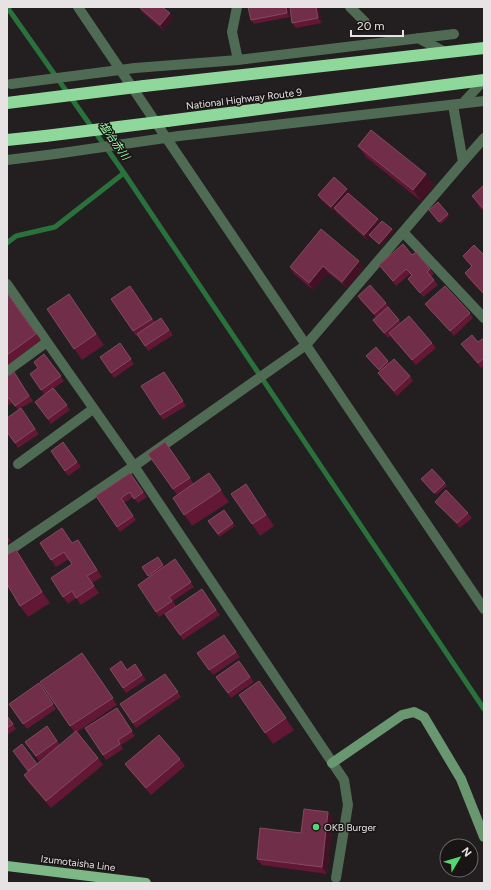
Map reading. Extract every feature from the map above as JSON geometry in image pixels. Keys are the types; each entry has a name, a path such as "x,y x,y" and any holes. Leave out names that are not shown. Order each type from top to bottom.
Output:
{"highway":[{"path":"7,103 484,48"},
{"name":"National Highway Route 9","path":"7,140 484,80"}],"main road":[{"name":"Izumotaisha Line","path":"7,866 98,880 146,883"}],"street":[{"path":"78,7 484,609"},
{"path":"237,7 232,32 238,60"},
{"path":"350,7 365,22"},
{"path":"9,84 135,68 238,60 454,34"},
{"path":"418,38 447,53"},
{"path":"458,104 484,80"},
{"path":"7,160 179,136 484,101"},
{"path":"458,104 463,162"},
{"path":"7,552 134,466 306,345 484,138"},
{"path":"403,232 484,318"},
{"path":"7,284 134,466 344,780 348,805 336,878"},
{"path":"7,371 48,342"},
{"path":"18,464 93,409"},
{"path":"332,763 402,715 414,712 424,717 442,745 461,779 483,830"}],"building":[{"path":"139,7 162,7 170,13 160,25"},
{"path":"248,7 286,7 287,13 251,20"},
{"path":"290,7 316,7 318,18 292,23"},
{"path":"371,130 426,174 413,190 358,146"},
{"path":"334,177 347,189 331,207 318,195"},
{"path":"484,185 484,209 472,196"},
{"path":"348,193 378,219 364,235 334,208"},
{"path":"438,202 448,214 439,222 429,210"},
{"path":"382,221 392,229 379,244 369,235"},
{"path":"321,229 359,261 342,282 323,266 309,283 290,267"},
{"path":"403,244 412,255 416,252 430,269 427,272 434,280 420,293 408,279 412,275 406,269 393,281 379,265"},
{"path":"474,245 484,255 484,294 465,273 472,266 463,256"},
{"path":"370,285 386,303 374,314 358,296"},
{"path":"130,286 152,319 133,331 111,299"},
{"path":"445,286 470,313 450,331 425,304"},
{"path":"7,293 36,334 7,355"},
{"path":"69,294 96,334 74,349 47,309"},
{"path":"388,307 399,320 384,333 373,320"},
{"path":"409,316 432,343 412,360 389,333"},
{"path":"161,318 169,330 145,346 137,334"},
{"path":"472,335 478,342 484,338 484,358 478,363 461,344"},
{"path":"120,343 131,359 111,373 100,357"},
{"path":"376,347 388,361 379,370 366,356"},
{"path":"44,354 61,376 41,390 30,374 38,368 34,362"},
{"path":"394,359 410,376 394,391 378,373"},
{"path":"14,372 29,396 15,406 9,398 7,399 7,377"},
{"path":"164,372 183,401 160,415 141,386"},
{"path":"53,388 67,405 48,419 35,402"},
{"path":"21,408 35,429 15,443 7,432 7,418"},
{"path":"63,442 77,462 65,471 51,451"},
{"path":"165,442 190,478 173,489 148,454"},
{"path":"432,469 445,483 434,493 421,479"},
{"path":"130,473 143,492 134,499 130,492 121,498 133,516 117,527 96,496"},
{"path":"209,473 221,490 184,515 173,498"},
{"path":"246,484 266,515 252,524 231,494"},
{"path":"446,490 468,513 457,523 435,502"},
{"path":"224,510 233,523 218,534 208,521"},
{"path":"62,528 72,543 78,540 97,570 87,576 94,586 76,598 72,591 63,597 51,578 72,564 64,552 51,560 40,543"},
{"path":"16,550 42,592 20,606 7,584 7,555"},
{"path":"158,557 163,565 148,576 142,567"},
{"path":"175,559 191,582 169,597 172,601 156,612 138,585"},
{"path":"202,589 216,610 180,635 165,614"},
{"path":"224,635 236,652 209,670 197,653"},
{"path":"82,653 113,698 70,726 40,682"},
{"path":"121,661 127,670 135,664 142,675 123,688 110,669"},
{"path":"239,661 250,677 228,693 216,677"},
{"path":"165,674 178,692 133,723 120,704"},
{"path":"259,681 286,718 265,733 239,695"},
{"path":"39,683 53,704 23,724 9,704"},
{"path":"117,708 132,731 118,740 120,744 103,755 85,728"},
{"path":"7,716 13,724 7,728"},
{"path":"47,726 57,741 36,756 25,742"},
{"path":"76,731 98,758 46,801 24,775"},
{"path":"159,735 180,759 146,788 125,764"},
{"path":"22,744 37,764 28,771 13,751"},
{"path":"304,809 328,812 322,867 257,859 260,828 301,833"}],"waterway":[{"name":"塩冶赤川","path":"7,7 124,173 55,227 16,236 7,243"},
{"path":"124,173 484,709"}],"place":[{"name":"OKB Burger","path":"316,827"}]}
